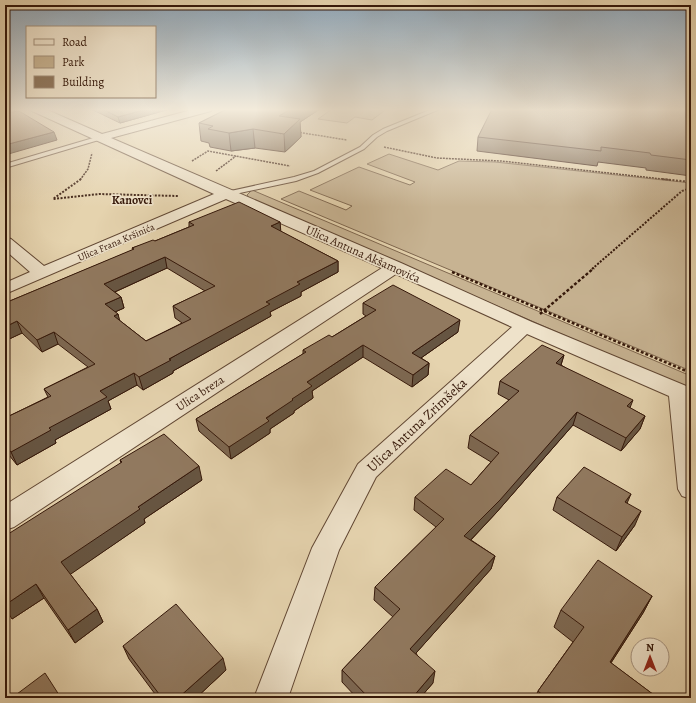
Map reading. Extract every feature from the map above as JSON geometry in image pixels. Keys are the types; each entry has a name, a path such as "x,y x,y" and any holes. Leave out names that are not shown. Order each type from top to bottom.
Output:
{"street":[{"name":"Ulica Antuna Akšamovića","path":"109,142 395,267 525,326 685,394"},
{"name":"Ulica Frana Kršinića","path":"5,288 206,204 226,194"},
{"path":"5,242 42,273"},
{"name":"Ulica breza","path":"5,519 395,267"},
{"name":"Ulica Antuna Zrimšeka","path":"271,698 326,548 367,471 525,326"},
{"path":"685,394 691,489"}],"lane":[{"path":"5,166 88,142"},
{"path":"226,194 296,179 318,171 345,158 367,143"}],"path":[{"path":"359,142 437,158 514,163 691,182"},
{"path":"78,145 92,153 88,172 76,184 53,199 69,196 149,195 192,197 206,204"},
{"path":"189,162 208,150 318,171"},
{"path":"214,172 237,156"},
{"path":"525,326 677,196 691,188"}],"green space":[{"path":"389,154 438,170 459,161 495,162 691,183 691,371 281,199 299,191 346,210 352,206 310,190 359,167 410,185 415,182 367,164"},
{"path":"252,190 691,376 691,390 250,199 247,195"}],"building":[{"path":"5,142 17,142 5,145"},
{"path":"520,142 691,142 691,160 601,147 601,151"},
{"path":"239,202 280,222 271,226 338,261 297,282 300,284 266,302 270,304 169,359 171,360 139,377 134,373 100,391 107,397 49,428 51,430 11,452 5,445 5,418 51,396 44,389 95,364 54,332 37,340 17,321 5,327 5,303 134,249 132,248 153,240 155,241 194,225 189,222","holes":["165,257 215,286 173,306 191,319 146,341 114,316 118,314 105,304 121,297 104,284"]},
{"path":"393,285 460,320 412,353 429,363 413,375 363,345 307,382 312,386 266,418 269,421 229,447 196,419 306,352 303,350 329,335 332,337 376,310 363,303"},
{"path":"542,345 564,355 556,363 633,400 627,406 645,416 626,438 577,412 500,500 464,536 495,556 410,649 435,671 412,698 369,698 342,670 400,609 375,587 444,519 415,497 446,469 471,485 499,453 470,435 519,391 500,381"},
{"path":"164,434 199,466 138,507 140,509 61,562 97,609 68,630 36,584 5,605 5,536 122,462 120,460"},
{"path":"584,467 631,494 625,502 641,511 622,537 557,497"},
{"path":"598,560 652,596 610,662 658,698 546,698 538,691 584,627 561,610"},
{"path":"176,604 223,658 178,698 162,698 123,646"},
{"path":"45,673 61,698 20,698 17,694"}],"district":[{"name":"Kanovci","path":"132,200"}]}
